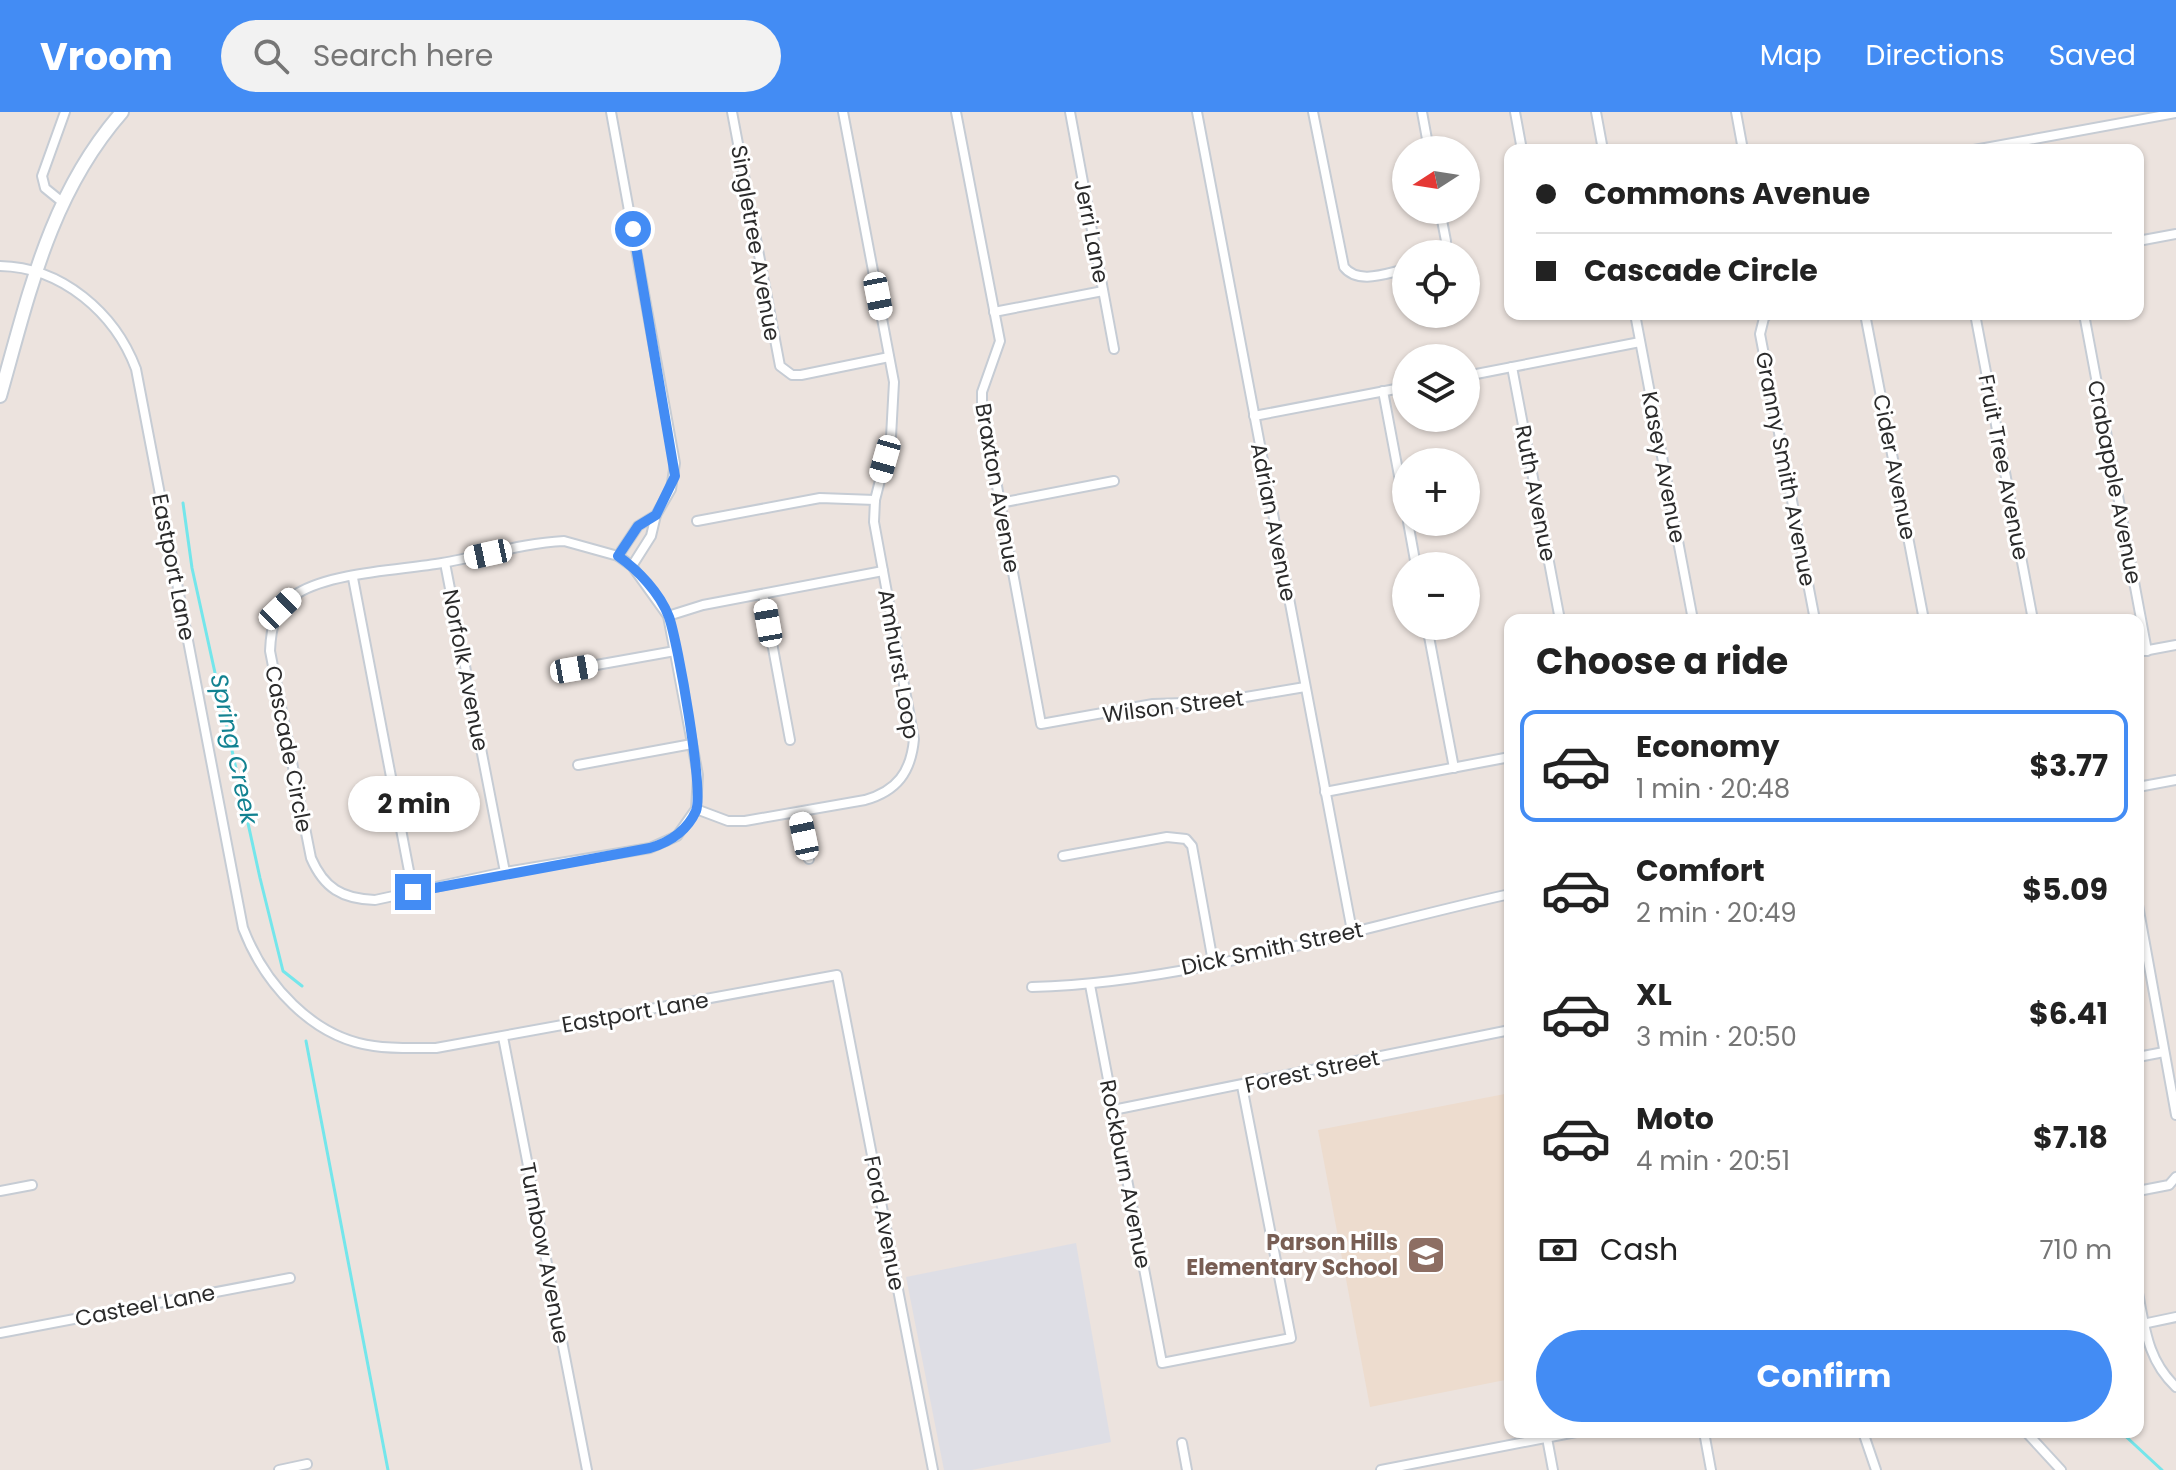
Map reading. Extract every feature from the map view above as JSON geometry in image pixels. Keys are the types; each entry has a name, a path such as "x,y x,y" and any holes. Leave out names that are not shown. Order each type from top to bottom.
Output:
{"main road":[{"path":"0,396 33,273 61,201 107,129 122,112"}],"street":[{"path":"61,201 45,188 42,176 65,112"},
{"path":"611,112 675,463 671,489 656,515 651,536 632,566"},
{"name":"Singletree Avenue","path":"732,112 777,359 785,372 801,375 889,357"},
{"name":"Amhurst Loop","path":"696,809 728,821 745,821 879,796 902,779 909,766 914,739 877,543 875,500 894,416 889,357 843,112"},
{"name":"Braxton Avenue","path":"956,112 1000,341 982,392 982,405 1041,724"},
{"name":"Jerri Lane","path":"1070,112 1114,349"},
{"name":"Adrian Avenue","path":"1197,112 1352,931"},
{"path":"1313,112 1344,267 1349,274 1363,277 1392,272"},
{"path":"1422,112 1426,136"},
{"path":"1515,112 1521,144"},
{"path":"1596,112 1602,144"},
{"path":"1736,112 1742,144"},
{"path":"2007,144 2176,113"},
{"path":"2144,240 2176,234"},
{"name":"Eastport Lane","path":"0,266 33,273 79,292 102,311 125,341 136,369 243,928 265,975 295,1007 337,1033 371,1046 436,1048 837,975"},
{"path":"994,312 1103,291"},
{"name":"Kasey Avenue","path":"1636,320 1692,614"},
{"name":"Granny Smith Avenue","path":"1765,320 1760,334 1814,614"},
{"name":"Cider Avenue","path":"1866,320 1923,614"},
{"name":"Fruit Tree Avenue","path":"1976,320 2032,614"},
{"name":"Crabapple Avenue","path":"2085,320 2136,614"},
{"path":"1480,373 1640,342"},
{"name":"Ruth Avenue","path":"1512,367 1559,614"},
{"path":"1254,416 1392,389"},
{"path":"1383,391 1394,448"},
{"path":"1000,503 1114,481"},
{"path":"697,521 820,498 875,500"},
{"path":"618,556 638,526 656,515"},
{"name":"Cascade Circle","path":"551,542 590,546 618,556 632,566 668,616 699,792 696,809 688,824 665,843 505,872 375,900 353,899 333,890 319,876 311,858 270,651 271,628 280,609 295,594 316,584 551,542"},
{"name":"Norfolk Avenue","path":"445,563 505,872"},
{"name":"Amhurst Loop","path":"668,616 883,571"},
{"path":"353,578 413,892"},
{"path":"763,594 790,740"},
{"path":"1430,640 1454,768"},
{"path":"2144,651 2176,645"},
{"path":"574,669 675,651"},
{"name":"Wilson Street","path":"1041,724 1153,704 1216,702 1305,687"},
{"path":"578,765 692,744"},
{"path":"1325,792 1504,758"},
{"path":"2144,786 2176,780"},
{"path":"799,812 809,859"},
{"path":"1063,856 1167,837 1186,839 1192,846 1213,962"},
{"name":"Dick Smith Street","path":"1032,987 1090,985 1213,962 1504,895"},
{"path":"2144,951 2176,1115"},
{"name":"Ford Avenue","path":"837,975 933,1470"},
{"name":"Rockburn Avenue","path":"1090,985 1162,1363 1291,1338 1242,1086"},
{"name":"Forest Street","path":"1113,1110 1504,1031"},
{"name":"Turnbow Avenue","path":"503,1037 587,1470"},
{"path":"2144,1056 2164,1052"},
{"path":"2144,1190 2169,1185 2176,1177"},
{"path":"0,1191 32,1185"},
{"name":"Casteel Lane","path":"0,1333 290,1278"},
{"path":"2144,1323 2176,1317"},
{"path":"2144,1332 2156,1364 2176,1387"},
{"path":"1381,1470 1547,1438 1553,1470"},
{"path":"1705,1438 1711,1470"},
{"path":"1865,1438 1876,1470"},
{"path":"2032,1438 2061,1470"},
{"path":"1182,1443 1187,1470"},
{"path":"279,1470 307,1464"}],"shaded area":[{"name":"Parson Hills Elementary School","path":"1504,1094 1504,1380 1370,1407 1318,1130"},
{"path":"1076,1243 1111,1442 972,1470 944,1470 906,1277"}],"waterway":[{"name":"Spring Creek","path":"183,503 192,568 260,878 283,971 302,986"},
{"name":"Spring Creek","path":"306,1041 388,1470"},
{"path":"2127,1438 2162,1470"}],"place":[{"name":"Parson Hills Elementary School","path":"1426,1255"}],"route":[{"path":"413,892 505,872 650,848 677,836 696,809 698,775 668,616 652,588 618,556 638,526 656,515 675,476 633,229"}]}
